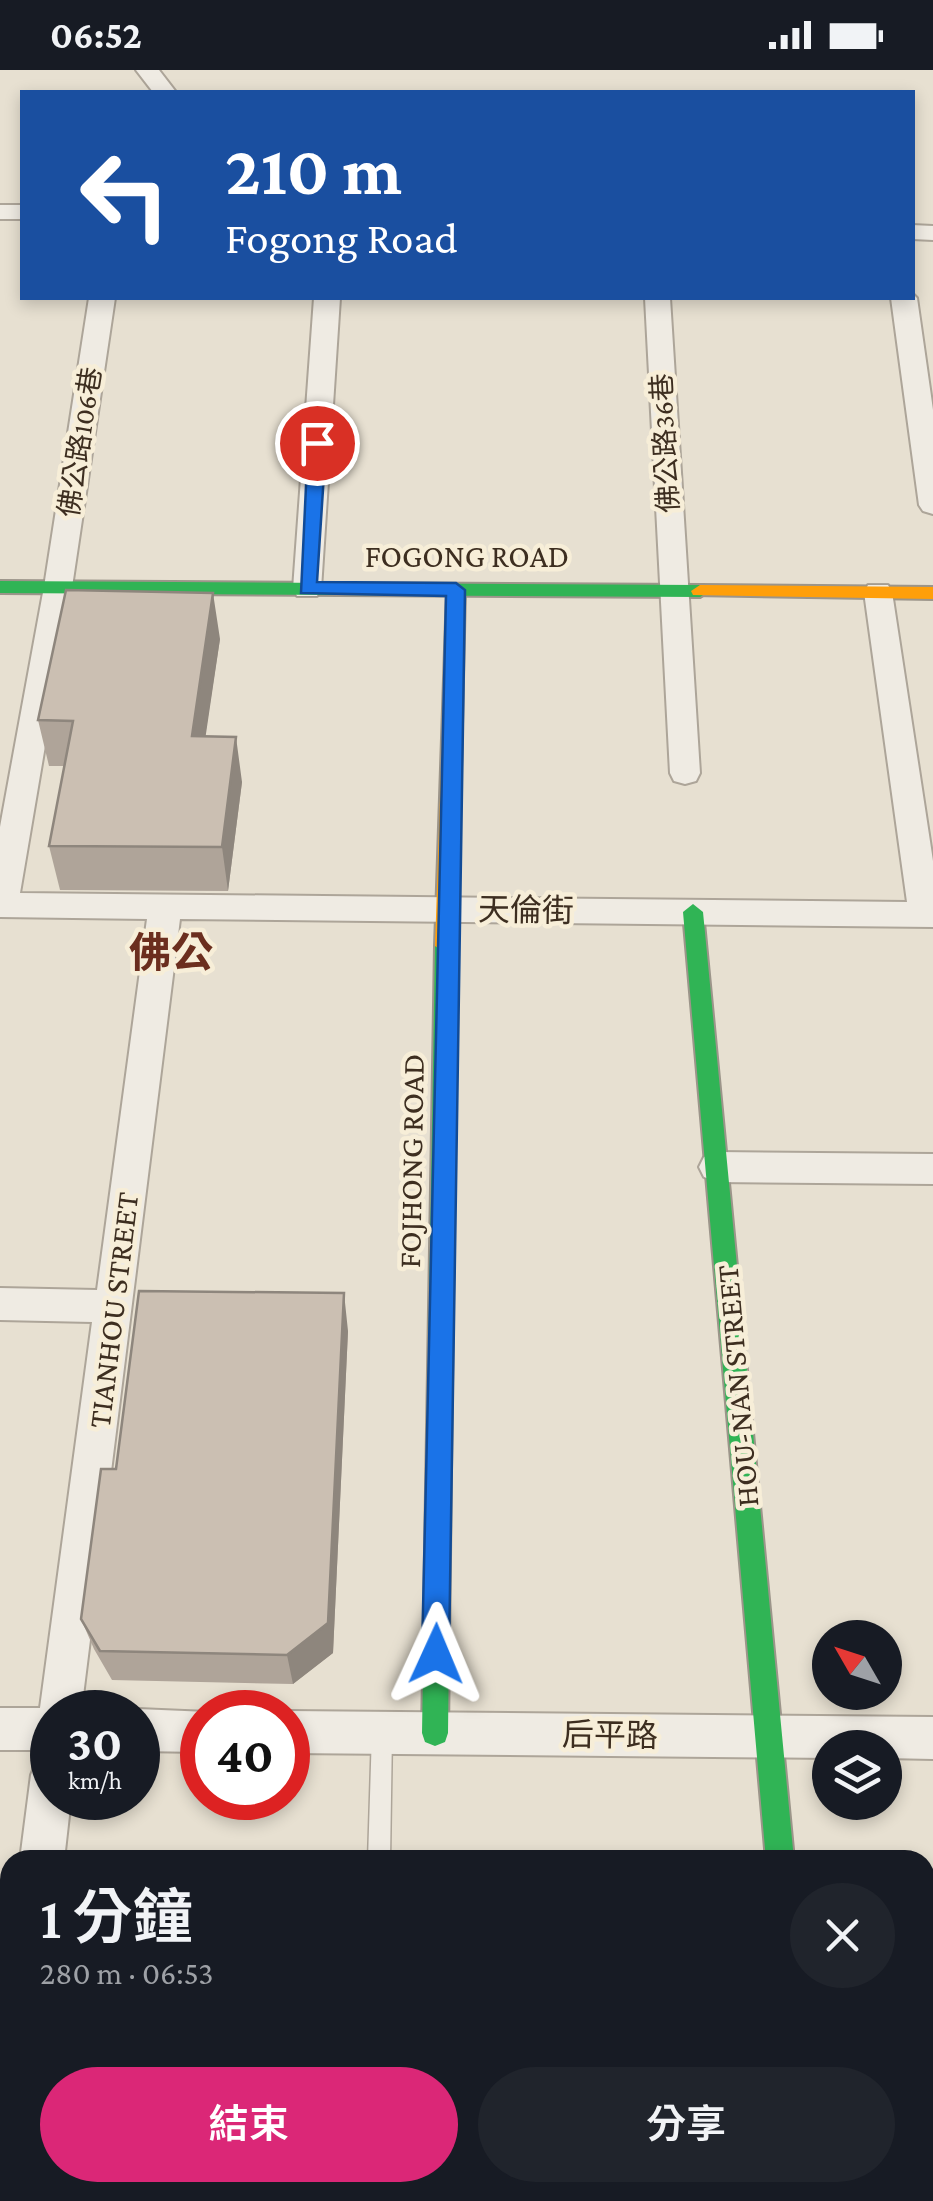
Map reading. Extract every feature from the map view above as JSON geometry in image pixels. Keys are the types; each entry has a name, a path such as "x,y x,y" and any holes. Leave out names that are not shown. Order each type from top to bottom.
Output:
{"street":[{"path":"147,70 163,90"},
{"name":"佛公路106巷","path":"1,905 58,587 102,300"},
{"path":"307,588 327,300"},
{"name":"佛公路36巷","path":"657,300 684,774"},
{"path":"904,300 933,505"},
{"name":"FOGONG ROAD","path":"0,587 933,592"},
{"name":"FOJHONG ROAD","path":"435,1733 447,910 456,590"},
{"path":"878,592 929,915"},
{"name":"天倫街","path":"1,905 929,915"},
{"name":"TIANHOU STREET","path":"63,1690 165,907"},
{"name":"HOU-NAN STREET","path":"692,912 779,1850"},
{"path":"717,1167 933,1168"},
{"path":"0,1304 113,1306"},
{"path":"0,1729 30,1729"},
{"name":"后平路","path":"310,1732 933,1738"},
{"path":"43,1850 47,1820"}],"lane":[{"path":"380,1850 382,1732"}],"building":[{"path":"66,590 213,593 192,736 236,737 222,847 49,846 73,721 38,720"},
{"path":"139,1291 344,1293 328,1623 287,1655 100,1651 81,1619 101,1469 116,1469"}],"traffic: fast":[{"path":"0,587 700,591"},
{"path":"693,912 779,1850"},
{"path":"435,1733 446,946"}],"traffic: slow":[{"path":"446,946 456,590"},
{"path":"700,591 933,593"}],"district":[{"name":"佛公","path":"171,952"}],"route":[{"path":"317,443 307,588 456,590 436,1654"}]}
